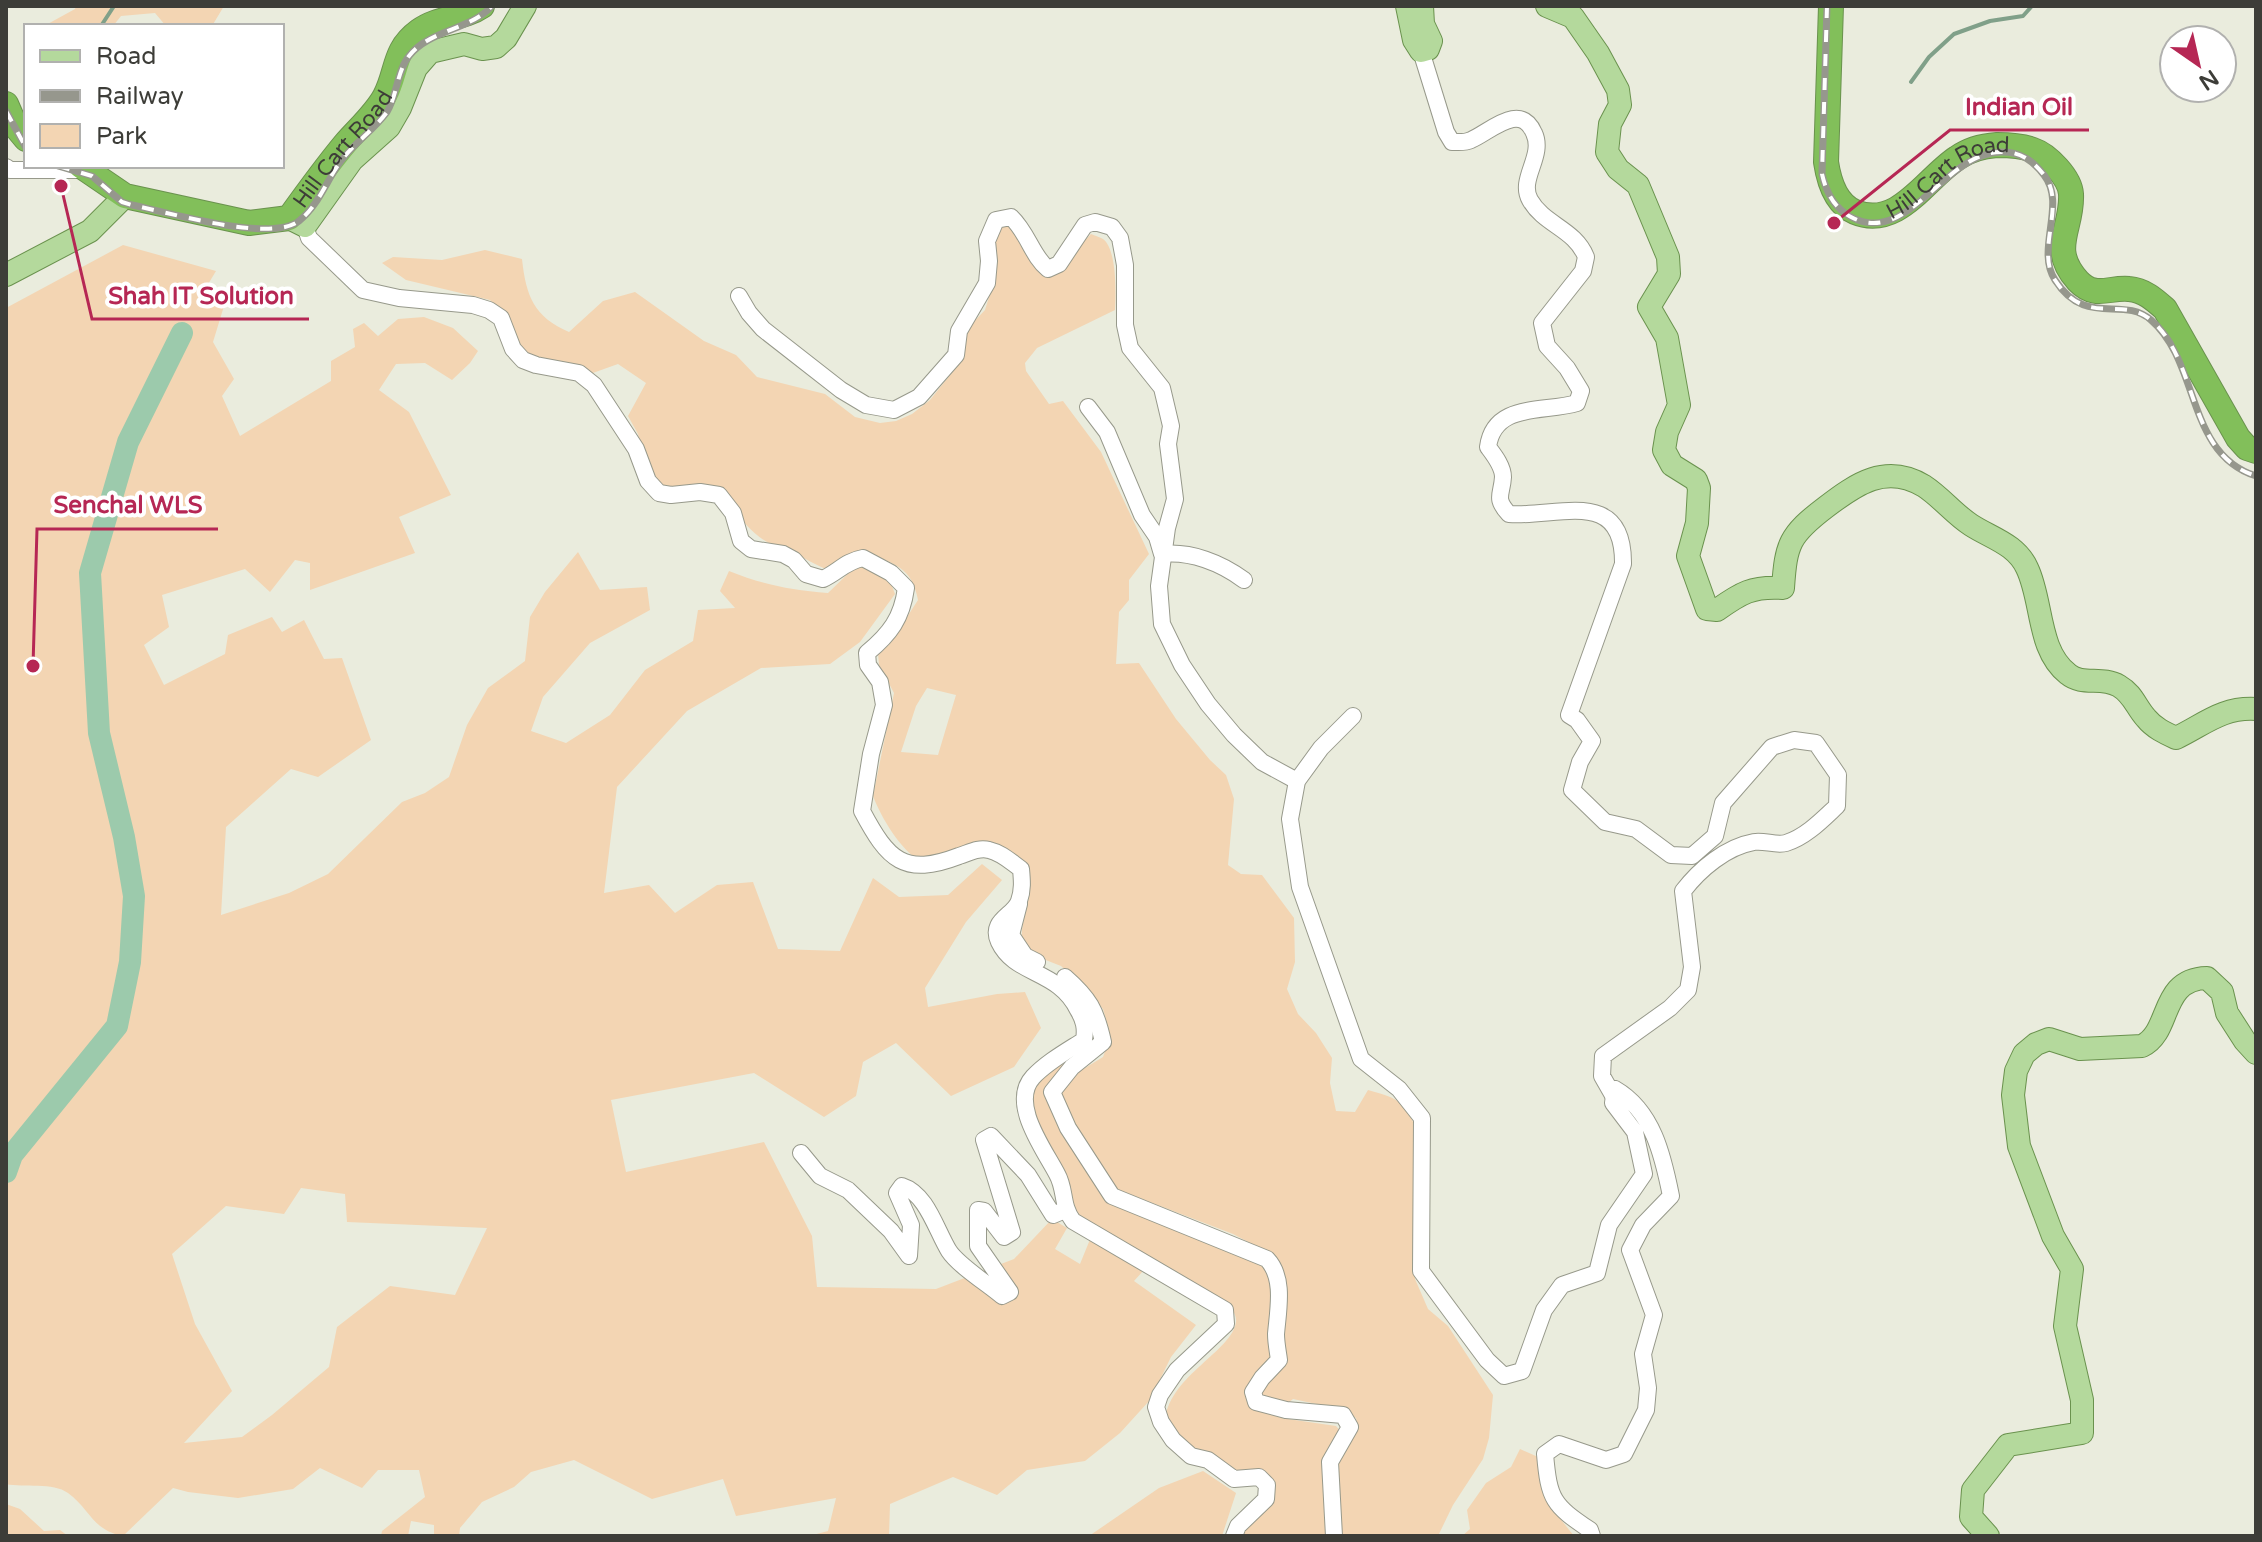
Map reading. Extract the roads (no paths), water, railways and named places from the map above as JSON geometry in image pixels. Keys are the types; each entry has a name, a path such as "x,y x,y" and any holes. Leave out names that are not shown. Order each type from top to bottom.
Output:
{"highway":[{"name":"Hill Cart Road","path":"86,168 125,196 249,223 297,222 334,157 385,96 397,57 407,41 421,29 471,14 482,6"},
{"name":"Hill Cart Road","path":"1831,6 1826,162 1832,186 1844,206 1867,216 1883,215 1904,204 1964,154 1996,145 2035,150 2060,170 2071,193 2063,244 2064,259 2070,271 2088,290 2102,293 2129,288 2150,295 2165,309 2238,438 2247,448 2256,451"},
{"path":"6,104 24,137"}],"main road":[{"path":"297,222 352,160 389,127 416,68 430,52 464,44 482,49 496,47 506,38 525,6"},
{"path":"1407,6 1414,40 1421,51 1428,49 1431,41 1423,24 1422,6"},
{"path":"1547,6 1573,17 1618,90 1620,105 1610,124 1607,152 1618,169 1638,185 1668,257 1669,274 1649,307 1667,338 1679,405 1667,432 1664,450 1672,465 1696,480 1699,488 1697,523 1688,556 1707,609 1717,610 1748,590 1783,588 1789,542 1802,527 1860,482 1879,475 1895,476 1925,487 1961,518 2019,554 2028,570 2050,651 2067,674 2079,681 2107,681 2121,687 2133,697 2145,718 2159,730 2176,738 2211,717 2241,708 2256,709"},
{"path":"6,275 90,231 125,196"},
{"path":"1988,1536 1971,1517 1973,1490 2008,1445 2082,1433 2082,1400 2065,1326 2072,1269 2053,1236 2019,1146 2013,1095 2016,1071 2024,1054 2036,1044 2049,1039 2080,1049 2142,1046 2151,1042 2171,997 2195,978 2207,978 2222,992 2227,1013 2256,1053"}],"street":[{"path":"1421,51 1446,132 1452,142 1468,142 1501,121 1513,118 1525,122 1534,133 1536,154 1526,188 1529,198 1538,211 1574,236 1586,257 1583,271 1542,323 1547,346 1567,368 1581,391 1577,403 1504,417 1490,431 1488,447 1503,476 1498,493 1502,506 1509,514 1530,516 1581,509 1603,517 1617,530 1623,544 1623,564 1569,715 1577,720 1592,741 1580,762 1572,790 1605,822 1636,829 1671,855 1692,856 1715,836 1723,803 1772,747 1794,740 1816,743 1838,775 1837,806 1814,827 1785,843 1757,841 1736,847 1697,872 1683,891 1692,967 1688,990 1670,1008 1603,1056 1602,1076 1614,1097"},
{"path":"6,167 10,170 86,168"},
{"path":"739,296 763,329 841,390 866,405 894,410 919,397 956,355 959,331 987,283 987,241 996,220 1011,217 1035,248 1039,261 1048,269 1059,264 1085,225 1095,222 1112,227 1120,238 1125,265 1125,325 1130,348 1162,388 1171,426 1168,444 1175,499 1162,554 1159,586 1162,624 1182,665 1234,735 1262,762 1297,781"},
{"path":"297,222 309,238 363,290 399,298 473,305 489,310 501,318 513,349 523,360 579,373 594,385 623,426 648,481 659,493 719,495 733,513 741,541 751,549 783,554 794,560 806,574 823,579 836,573 847,561 863,558 891,573 906,588 904,606 895,626 867,653 868,665 880,682 884,705 871,754 862,811 886,848 901,861 918,867 937,864 973,850 987,849 1021,869 1023,886 1011,935 1025,956 1064,975 1087,996 1098,1018 1103,1042 1072,1067 1052,1092 1068,1128 1112,1196 1267,1259 1275,1268 1280,1314 1276,1336 1279,1360 1253,1392 1256,1402 1270,1408 1343,1415 1350,1427 1330,1462 1334,1536"},
{"path":"1088,407 1107,432 1142,515 1157,537 1162,554"},
{"path":"1162,554 1201,558 1231,570 1244,580"},
{"path":"1353,716 1321,748 1297,781 1290,819 1300,887 1361,1059 1399,1089 1422,1118 1421,1271 1487,1360 1504,1376 1522,1371 1544,1310 1562,1285 1597,1273 1609,1225 1644,1174 1635,1132 1613,1103 1615,1089 1629,1097 1647,1119 1664,1161 1671,1196 1643,1225 1630,1250 1654,1315 1643,1354 1648,1388 1646,1410 1624,1454 1606,1460 1559,1444 1545,1454 1548,1485 1561,1510 1590,1530 1592,1536"},
{"path":"1019,904 1001,920 996,931 999,941 1008,954 1026,969 1053,980 1069,993 1086,1029 1084,1040 1042,1069 1031,1079 1024,1092 1028,1118 1040,1146 1059,1177 1065,1210 1073,1221 1225,1310 1226,1324 1177,1370 1160,1395 1156,1407 1161,1422 1173,1440 1191,1456 1208,1460 1234,1479 1259,1477 1267,1485 1266,1499 1238,1526 1234,1536"},
{"path":"801,1153 820,1176 848,1190 891,1231 909,1256 911,1225 897,1193 902,1186 910,1188 927,1209 951,1254 1002,1296 1010,1292 978,1246 978,1210 984,1211 1004,1237 1012,1232 984,1140 991,1136 1028,1175 1053,1215 1065,1210"}],"waterway":[{"path":"102,24 114,6"},
{"path":"1911,82 1929,57 1954,34 1990,21 2023,16 2032,6"},
{"path":"6,1172 12,1155 117,1026 130,962 134,896 124,837 99,733 90,573 128,442 182,333"}],"railway":[{"path":"65,168 92,176 122,202 132,205 218,224 266,229 285,227 306,215 341,161 387,112 402,69 417,47 473,20 492,6"},
{"path":"1827,6 1822,174 1835,204 1851,217 1872,223 1891,220 1982,155 2003,152 2026,158 2044,175 2053,199 2048,255 2055,280 2079,303 2128,310 2151,320 2167,338 2178,359 2205,428 2217,448 2233,465 2256,476"},
{"path":"6,111 24,144"}],"place":[{"name":"Shah IT Solution","path":"61,186"},
{"name":"Indian Oil","path":"1834,223"},
{"name":"Senchal WLS","path":"33,666"}]}
